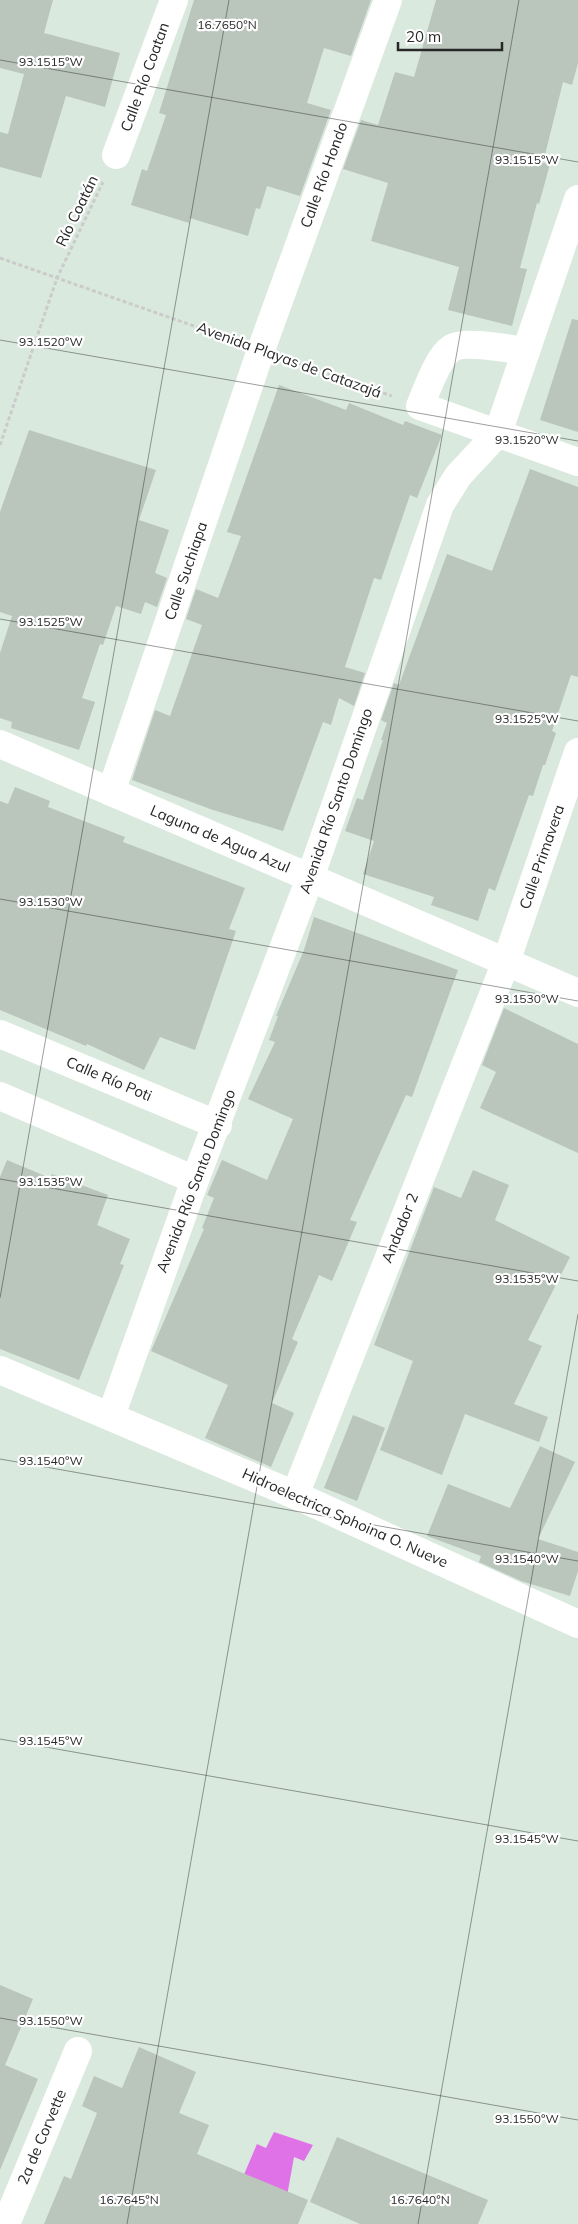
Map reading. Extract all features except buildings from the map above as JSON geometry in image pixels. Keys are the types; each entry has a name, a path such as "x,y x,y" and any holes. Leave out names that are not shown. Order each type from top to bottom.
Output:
{"street":[{"name":"Calle Río Coatan","path":"116,155 174,0"},
{"name":"Calle Río Hondo","path":"261,350 388,0"},
{"name":"Avenida Río Santo Domingo","path":"111,1416 195,1180 218,1125 310,878 440,505 458,476 498,433 578,199"},
{"path":"526,351 462,344 450,348 431,377 420,406 578,462"},
{"name":"Calle Suchiapa","path":"111,792 261,350"},
{"name":"Laguna de Agua Azul","path":"0,744 578,993"},
{"name":"Calle Primavera","path":"506,962 578,752"},
{"name":"Andador 2","path":"295,1495 506,962"},
{"name":"Calle Río Poti","path":"0,1034 218,1125"},
{"path":"0,1096 195,1180"},
{"name":"Hidroelectrica Sphoina O. Nueve","path":"0,1370 295,1495 578,1624"},
{"name":"2a de Corvette","path":"6,2224 78,2051"}],"path":[{"name":"Río Coatán","path":"0,445 57,278 116,155"},
{"name":"Avenida Playas de Catazajá","path":"0,258 420,406"}],"shaded area":[{"path":"274,2132 313,2145 304,2161 294,2157 287,2196 243,2177 257,2144 266,2148"}]}
